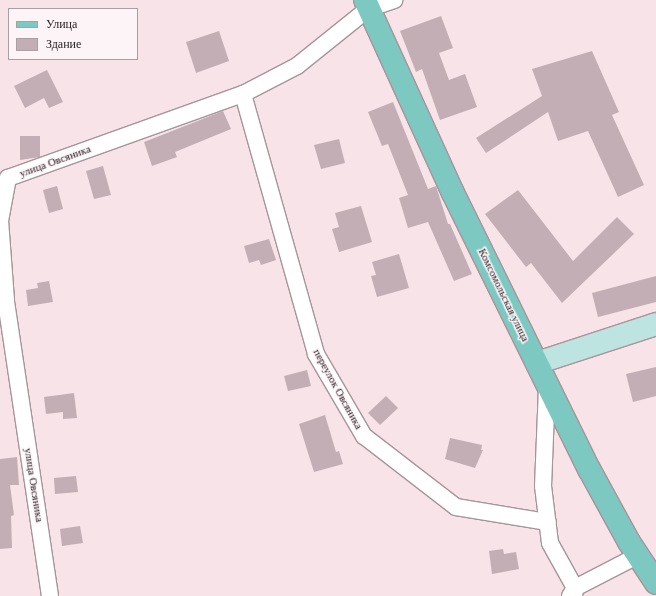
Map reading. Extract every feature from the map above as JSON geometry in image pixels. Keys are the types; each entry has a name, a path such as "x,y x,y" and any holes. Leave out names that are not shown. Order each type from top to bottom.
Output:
{"main road":[{"name":"Комсомольская улица","path":"367,4 453,192 589,469 637,556 656,583"}],"street":[{"name":"улица Овсяника","path":"50,596 6,300 0,221 8,178 243,94 297,66 367,4 394,0"},
{"name":"переулок Овсяника","path":"243,94 316,354 364,436 456,507 548,522"},
{"path":"538,364 656,324"},
{"path":"547,383 543,486 550,543 573,593 637,556"}],"building":[{"path":"441,16 453,48 439,53 449,80 465,74 477,107 440,120 422,69 416,72 400,31"},
{"path":"219,31 229,61 196,73 186,42"},
{"path":"592,51 619,112 612,115 644,185 618,197 588,131 558,141 548,112 486,153 476,138 542,96 532,69"},
{"path":"47,70 63,102 49,108 44,98 25,108 14,86"},
{"path":"393,102 428,189 436,186 448,224 450,224 472,274 454,281 428,222 408,228 399,198 408,195 388,144 382,146 368,112"},
{"path":"223,111 231,129 175,152 177,157 152,166 144,142"},
{"path":"20,136 40,136 40,157 20,160"},
{"path":"339,139 345,163 321,169 314,145"},
{"path":"103,166 111,195 94,199 86,171"},
{"path":"57,186 63,209 49,213 43,190"},
{"path":"518,190 573,261 617,217 634,234 562,303 531,263 526,267 485,214"},
{"path":"361,206 372,242 339,252 332,229 339,227 335,213"},
{"path":"269,239 276,260 261,265 259,260 249,263 244,246"},
{"path":"399,254 409,288 377,297 371,276 376,275 372,262"},
{"path":"656,276 656,302 598,317 592,293"},
{"path":"49,281 53,302 28,306 26,290 38,288 37,283"},
{"path":"656,367 656,396 633,402 626,374"},
{"path":"307,370 311,386 288,391 284,376"},
{"path":"74,393 77,418 63,419 63,412 46,414 44,397"},
{"path":"386,396 398,408 380,425 368,413"},
{"path":"325,415 336,452 339,451 343,464 314,472 299,424"},
{"path":"450,438 482,445 481,450 483,450 475,468 445,459"},
{"path":"17,457 19,485 10,485 14,515 11,516 12,548 0,549 0,459"},
{"path":"76,476 78,492 55,494 54,478"},
{"path":"80,526 83,543 62,546 60,529"},
{"path":"503,549 504,554 516,552 519,569 492,574 489,551"}]}
